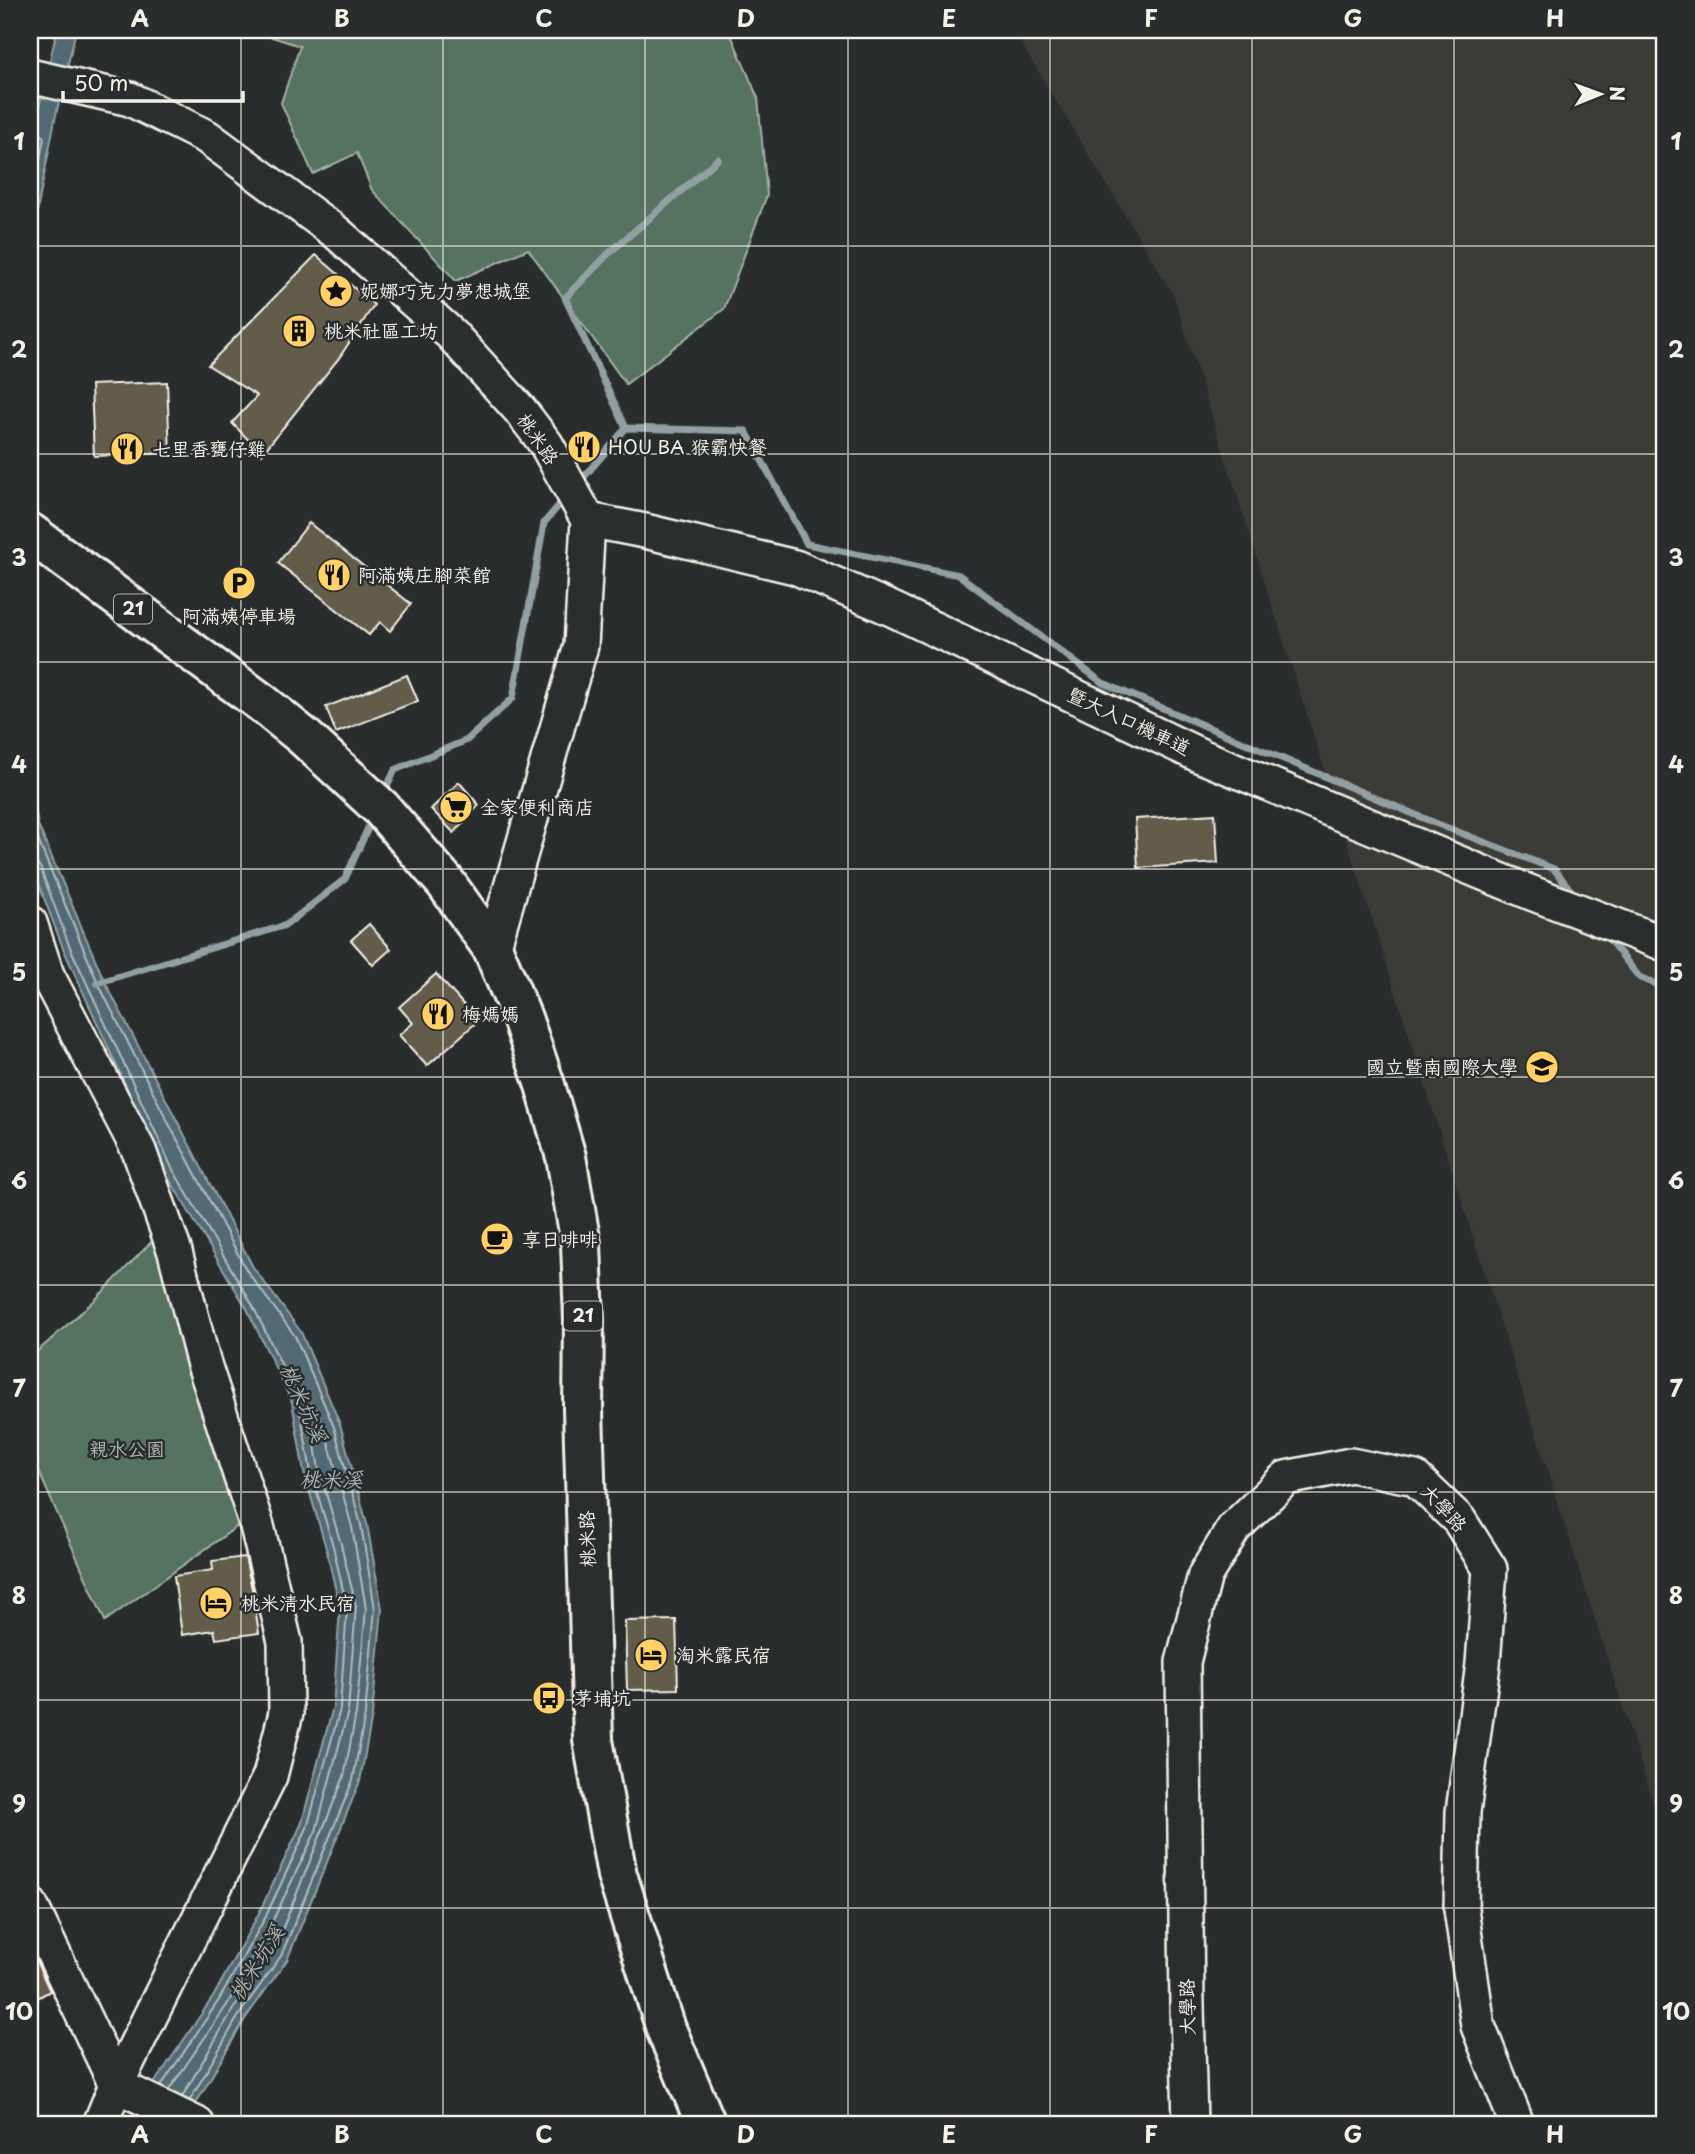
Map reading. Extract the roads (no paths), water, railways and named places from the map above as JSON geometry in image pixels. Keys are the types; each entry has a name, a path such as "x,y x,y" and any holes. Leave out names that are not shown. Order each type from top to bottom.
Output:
{"main road":[{"name":"桃米路","path":"30,533 262,703 304,737 381,808 444,882 493,949 522,1017 566,1157 581,1244 593,1740 617,1875 666,2029 706,2124"}],"street":[{"name":"桃米路","path":"30,76 130,99 207,137 337,233 450,334 520,410 546,444 587,520"},
{"name":"暨大入口機車道","path":"587,520 795,567 892,609 1201,756 1529,892 1665,943"},
{"path":"493,949 580,646 587,520"},
{"path":"30,923 47,975 139,1151 175,1252 202,1362 257,1525 285,1643 286,1713 270,1776 125,2089 100,2124"},
{"name":"大學路","path":"1191,2124 1183,1662 1205,1575 1234,1528 1286,1478 1352,1465 1415,1478 1459,1520 1490,1569 1483,1664 1463,1812 1461,1909 1478,2025 1517,2124"},
{"path":"30,1904 125,2089 196,2124"}],"water":[{"path":"57,30 76,30 30,247 30,146"},
{"name":"桃米溪","path":"30,780 38,825 104,980 253,1267 301,1332 340,1424 367,1524 382,1609 372,1715 360,1781 287,1960 245,2019 184,2124 131,2124 138,2107 213,1997 258,1915 301,1825 333,1707 340,1609 304,1473 292,1402 247,1309 165,1172 63,948 30,861"}],"waterway":[{"path":"626,428 565,298 608,254 718,159"},
{"path":"578,484 626,428 746,431 807,544 959,575 1103,683 1435,823 1554,869 1576,897"},
{"path":"384,793 395,770 467,740 513,698 544,523 565,498"},
{"path":"97,983 286,925 345,879 373,817"},
{"path":"1605,934 1639,977 1665,988"}],"place":[{"name":"妮娜巧克力夢想城堡","path":"336,291"},
{"name":"桃米社區工坊","path":"299,331"},
{"name":"HOU BA 猴霸快餐","path":"584,447"},
{"name":"七里香甕仔雞","path":"127,449"},
{"name":"阿滿姨庄腳菜館","path":"334,575"},
{"name":"阿滿姨停車場","path":"239,583"},
{"name":"全家便利商店","path":"456,807"},
{"name":"梅媽媽","path":"438,1014"},
{"name":"國立暨南國際大學","path":"1542,1067"},
{"name":"享日啡啡","path":"497,1239"},
{"name":"桃米清水民宿","path":"216,1603"},
{"name":"淘米露民宿","path":"651,1655"},
{"name":"茅埔坑","path":"549,1698"}],"water label":[{"name":"桃米坑溪","path":"303,1403"},
{"name":"桃米坑溪","path":"257,1963"}],"park label":[{"name":"親水公園","path":"127,1449"}]}
